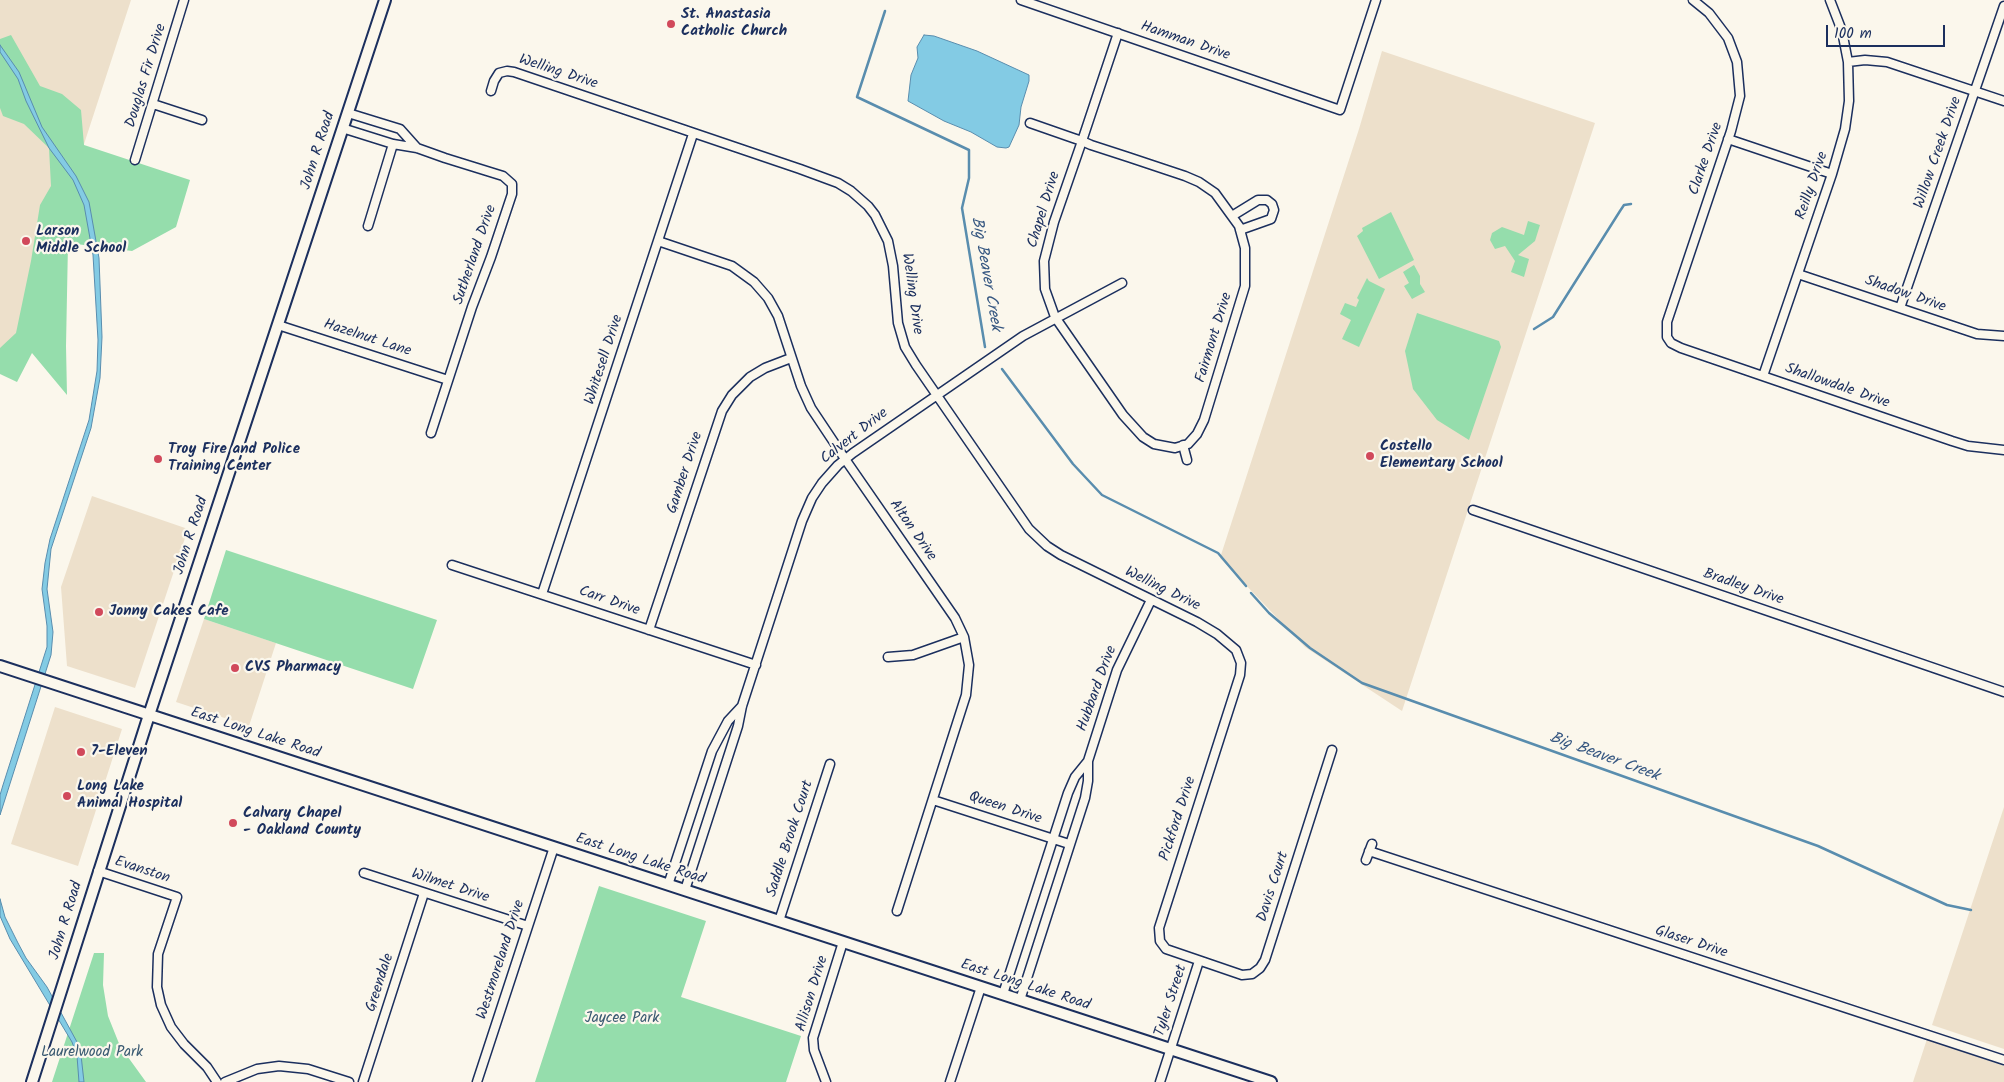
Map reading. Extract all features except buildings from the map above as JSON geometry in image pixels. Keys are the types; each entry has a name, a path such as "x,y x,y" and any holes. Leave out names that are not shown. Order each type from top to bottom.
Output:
{"main road":[{"name":"John R Road","path":"32,1082 98,871 385,0"},
{"name":"East Long Lake Road","path":"0,666 1271,1082"}],"street":[{"name":"Douglas Fir Drive","path":"135,160 184,0"},
{"name":"Hamman Drive","path":"1021,0 1037,3 1158,48 1340,110 1376,0"},
{"name":"Clarke Drive","path":"1667,337 1667,322 1728,139 1740,96 1738,62 1728,38 1718,22 1694,0"},
{"name":"Reilly Drive","path":"1763,376 1841,147 1847,115 1849,101 1848,62 1840,25 1830,0"},
{"name":"Willow Creek Drive","path":"1900,308 2004,6"},
{"name":"Chapel Drive","path":"1118,33 1054,222 1044,261 1045,289 1055,317 1122,415 1143,437 1154,444 1166,448 1175,448 1183,445"},
{"path":"1848,62 1865,60 1887,62 2004,101"},
{"name":"Welling Drive","path":"491,91 496,76 502,71 514,72 838,183 851,191 868,206 885,232 892,252 898,323 906,347 916,365 1034,535 1061,555 1217,634 1236,650 1241,663"},
{"path":"153,104 202,120"},
{"path":"348,113 400,129 417,148"},
{"name":"Fairmont Drive","path":"1030,123 1199,182 1215,193 1240,230 1245,248 1244,286 1204,420 1197,434 1188,444 1183,445"},
{"name":"Sutherland Drive","path":"342,128 393,144 417,148 503,176 510,180 513,188 431,433"},
{"name":"Whitesell Drive","path":"542,594 693,134"},
{"path":"1728,139 1832,174"},
{"path":"368,226 393,144"},
{"path":"1232,216 1258,200 1267,200 1272,204 1274,210 1271,219 1240,230"},
{"name":"Alton Drive","path":"658,241 720,261 740,270 754,282 774,308 790,358 806,398 845,459 955,618 964,637 969,666 968,685 897,911"},
{"name":"Shadow Drive","path":"1798,274 1977,334 2004,336"},
{"name":"Calvert Drive","path":"685,890 738,726 742,706 807,508 822,483 845,459 1023,336 1122,282"},
{"name":"Hazelnut Lane","path":"278,325 448,380"},
{"name":"Shallowdale Drive","path":"1667,337 1672,343 1681,348 1968,446 2004,450"},
{"name":"Gamber Drive","path":"649,630 722,411 732,395 750,377 765,368 790,358"},
{"path":"1183,445 1187,460"},
{"name":"Bradley Drive","path":"1473,510 2004,692"},
{"name":"Carr Drive","path":"452,565 756,665"},
{"name":"Hubbard Drive","path":"1020,1000 1087,790 1088,761 1117,670 1151,600"},
{"path":"888,657 913,655 964,637"},
{"name":"Pickford Drive","path":"1199,961 1166,949 1160,941 1159,928 1240,675 1241,663"},
{"name":"Calvert Drive","path":"668,885 716,742 728,721 742,706"},
{"name":"Davis Court","path":"1199,961 1242,975 1252,974 1263,965 1332,750"},
{"name":"Hubbard Drive","path":"1003,994 1070,786 1081,767 1088,761"},
{"name":"Saddle Brook Court","path":"779,921 830,764"},
{"path":"697,797 713,803"},
{"name":"Queen Drive","path":"933,800 1069,844"},
{"name":"Westmoreland Drive","path":"477,1082 554,847"},
{"name":"Glaser Drive","path":"1366,860 1370,848 2004,1060"},
{"name":"Evanston","path":"98,871 177,897 158,954 157,988 171,1027 184,1044 207,1067 216,1082"},
{"name":"Wilmet Drive","path":"364,873 528,926"},
{"name":"Greendale","path":"363,1082 424,893"},
{"path":"1031,906 1048,912"},
{"name":"Allison Drive","path":"826,1082 814,1050 813,1038 843,942"},
{"name":"Tyler Street","path":"1160,1082 1199,961"},
{"path":"950,1082 981,987"},
{"path":"225,1082 257,1068 288,1066 308,1069 349,1082"}],"shaded area":[{"name":"Larson Middle School","path":"0,0 131,0 9,374 0,371"},
{"name":"Costello Elementary School","path":"1382,51 1595,123 1402,711 1305,647 1220,558 1359,129"},
{"path":"92,496 188,529 135,688 67,666 61,587"},
{"path":"204,619 276,643 249,726 176,702"},
{"path":"55,707 122,729 78,866 11,844"},
{"path":"2004,807 2004,1049 1932,1025"},
{"path":"1927,1039 2004,1066 2004,1082 1913,1082"}],"green space":[{"path":"11,35 40,86 62,94 81,110 84,145 190,180 176,227 132,251 68,243 67,395 32,353 17,382 0,374 0,348 16,333 40,205 51,186 49,148 24,124 3,116 0,108 0,39"},
{"path":"1391,212 1414,260 1379,279 1357,236 1363,231 1362,228"},
{"path":"1528,221 1540,225 1535,241 1518,255 1529,259 1524,277 1511,272 1515,261 1505,246 1495,249 1490,240 1492,233 1502,227 1524,235"},
{"path":"1414,265 1420,276 1420,284 1425,292 1412,299 1404,286 1409,283 1403,272"},
{"path":"1367,278 1369,281 1385,289 1359,347 1342,339 1351,320 1340,314 1345,303 1356,307 1359,300 1357,298"},
{"path":"1417,313 1499,341 1501,347 1469,440 1437,420 1413,389 1405,351"},
{"path":"226,550 437,620 413,689 204,619"},
{"name":"Jaycee Park","path":"599,886 706,921 681,997 801,1036 786,1082 535,1082"},
{"name":"Laurelwood Park","path":"94,953 104,953 103,985 108,1016 120,1046 146,1082 52,1082"}],"water":[{"path":"924,35 934,36 977,51 1029,75 1021,107 1019,125 1009,147 997,147 908,101 911,75 918,58 917,47"},
{"path":"0,45 19,72 42,127 76,176 89,202 99,258 102,337 100,378 91,428 51,549 47,589 53,632 51,655 0,815 0,795 47,647 47,626 42,589 45,563 50,539 89,420 97,371 98,340 93,255 84,205 73,180 49,148 26,101 18,79 0,52"},
{"path":"0,899 5,917 26,958 47,987 77,1042 81,1055 84,1082 79,1082 77,1056 72,1042 10,939 0,916"}],"waterway":[{"name":"Big Beaver Creek","path":"885,11 857,97 969,150 969,178 962,208 985,347"},
{"path":"1534,329 1553,317 1624,205 1631,204"},
{"name":"Big Beaver Creek","path":"1002,369 1073,464 1102,495 1218,553 1246,586"},
{"name":"Big Beaver Creek","path":"1251,593 1269,613 1310,648 1362,683 1818,846 1947,905 1971,910"}],"place":[{"name":"St. Anastasia Catholic Church","path":"671,24"},
{"name":"Larson Middle School","path":"26,241"},
{"name":"Costello Elementary School","path":"1370,456"},
{"name":"Troy Fire and Police Training Center","path":"158,459"},
{"name":"Jonny Cakes Cafe","path":"99,612"},
{"name":"CVS Pharmacy","path":"235,668"},
{"name":"7-Eleven","path":"81,752"},
{"name":"Long Lake Animal Hospital","path":"67,796"},
{"name":"Calvary Chapel - Oakland County","path":"233,823"}]}
